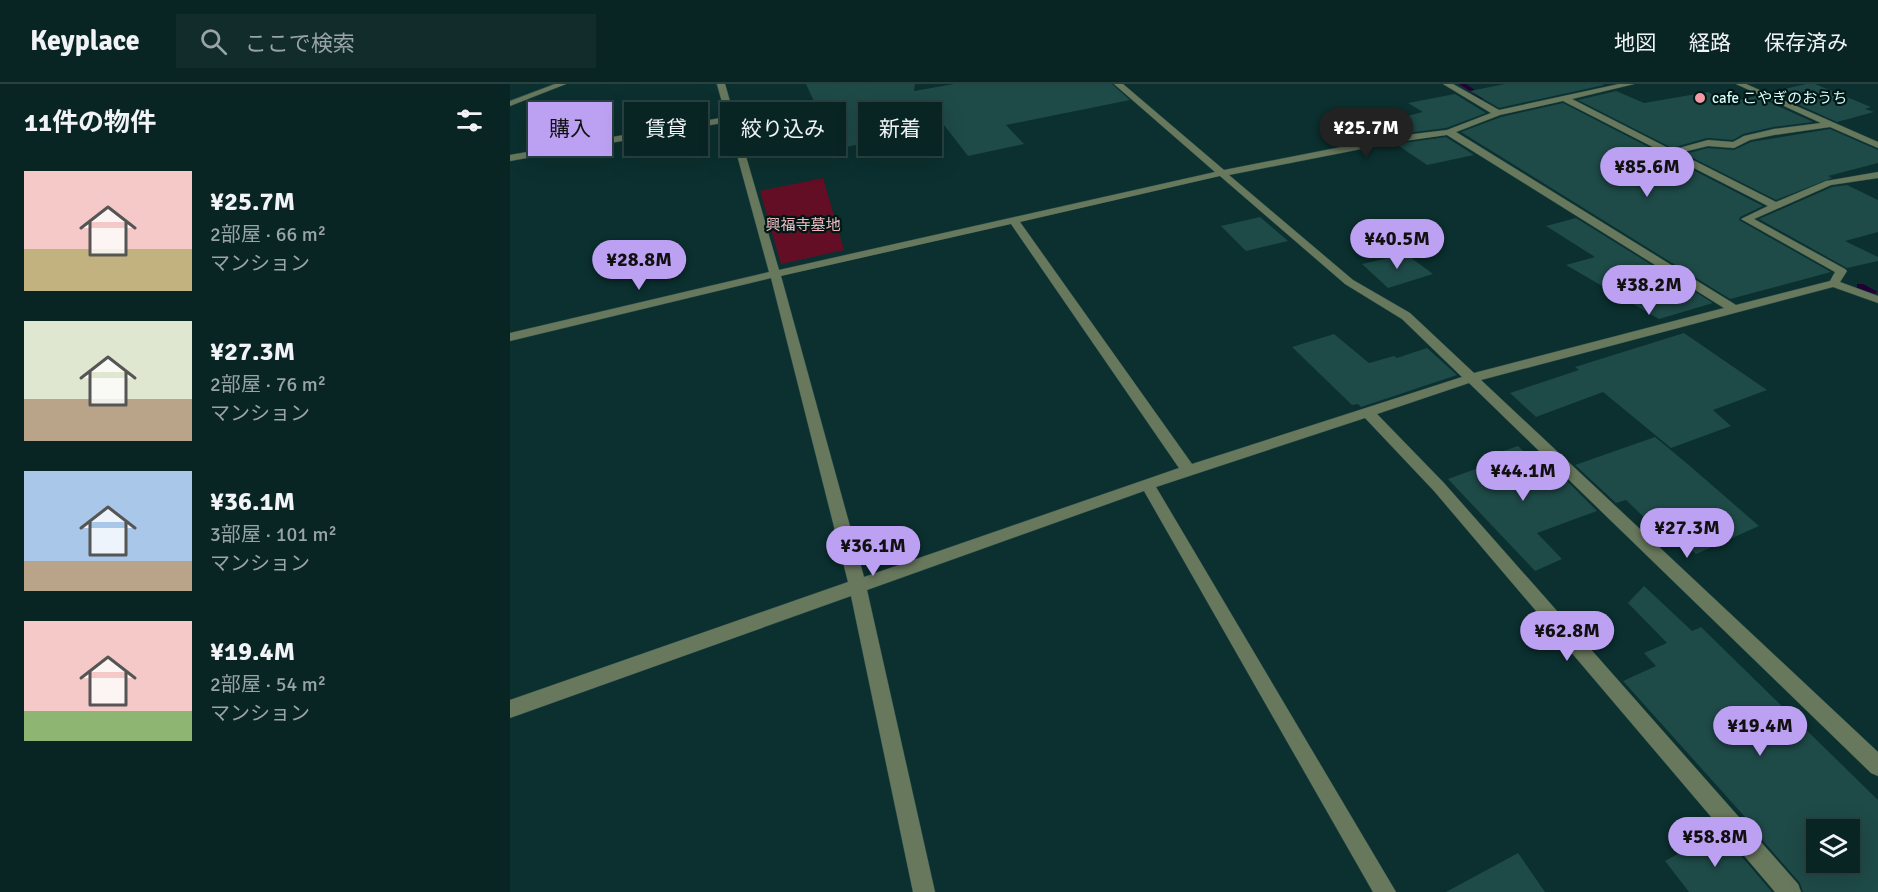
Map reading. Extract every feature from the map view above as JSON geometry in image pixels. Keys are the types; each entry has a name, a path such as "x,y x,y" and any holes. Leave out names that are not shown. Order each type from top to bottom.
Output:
{"street":[{"path":"510,104 562,84"},
{"path":"721,84 726,102"},
{"path":"1118,84 1349,282 1406,316 1878,766"},
{"path":"1447,84 1498,112"},
{"path":"510,337 775,274 1223,173 1397,139 1449,132 1498,112 1615,85 1630,84"},
{"path":"1740,84 1878,145"},
{"path":"1563,98 1776,206"},
{"path":"510,158 720,121"},
{"path":"1671,153 1708,143 1734,145 1747,138 1774,132 1832,124"},
{"path":"1449,132 1734,309"},
{"path":"742,156 858,586 924,892"},
{"path":"1834,283 1841,271 1746,219 1828,183 1878,175"},
{"path":"1014,220 1188,470"},
{"path":"510,710 1147,484 1472,378 1834,283 1878,300"},
{"path":"1368,412 1439,488 1791,892"},
{"path":"1147,484 1385,892"}],"green space":[{"name":"興福寺墓地","path":"823,178 844,250 781,264 760,191"}],"building":[{"path":"806,84 915,84 914,91 954,84 1112,84 1130,100 1006,125 1024,144 968,156 942,125 942,102 858,102 858,145 846,147 846,102 814,102"},
{"path":"1505,84 1604,85 1499,108 1470,91"},
{"path":"1815,84 1871,107 1865,109 1874,112 1837,122 1771,92"},
{"path":"1616,91 1644,103 1708,92 1727,103 1756,96 1813,122 1773,127 1743,134 1733,140 1707,138 1672,148 1578,100"},
{"path":"1455,94 1486,113 1446,128 1384,136 1368,126 1423,112 1408,103"},
{"path":"1563,103 1763,206 1740,217 1739,220 1831,272 1730,299 1461,132 1501,117"},
{"path":"1830,129 1878,150 1878,163 1828,176 1832,178 1776,200 1685,154 1708,148 1734,150 1751,142"},
{"path":"1446,137 1474,155 1427,165 1396,144"},
{"path":"1847,185 1878,200 1878,232 1845,241 1878,257 1878,261 1847,268 1759,219 1832,187"},
{"path":"1260,217 1288,241 1246,251 1221,226"},
{"path":"1576,218 1713,303 1659,319 1566,265 1595,257 1546,226"},
{"path":"1406,254 1433,274 1388,288 1362,264"},
{"path":"1684,333 1767,390 1713,410 1731,426 1671,448 1603,392 1536,417 1510,393 1579,370 1575,367"},
{"path":"1334,334 1369,363 1394,356 1397,358 1427,348 1457,375 1361,407 1358,404 1352,405 1292,347"},
{"path":"1655,437 1759,526 1696,554 1667,527 1657,530 1626,500 1616,503 1575,465"},
{"path":"1518,446 1548,474 1557,471 1597,511 1537,533 1562,559 1535,571 1448,479 1495,462 1489,456"},
{"path":"1644,586 1692,631 1701,627 1878,800 1878,892 1803,892 1800,883 1743,818 1745,817 1623,681 1656,666 1644,653 1667,643 1628,603"},
{"path":"1720,831 1772,892 1689,892 1665,861"},
{"path":"1518,853 1545,892 1446,892 1496,865"}],"waterway":[{"path":"1462,84 1484,98"},
{"path":"1860,286 1874,292"}],"place":[{"name":"cafe こやぎのおうち","path":"1700,98"}]}
